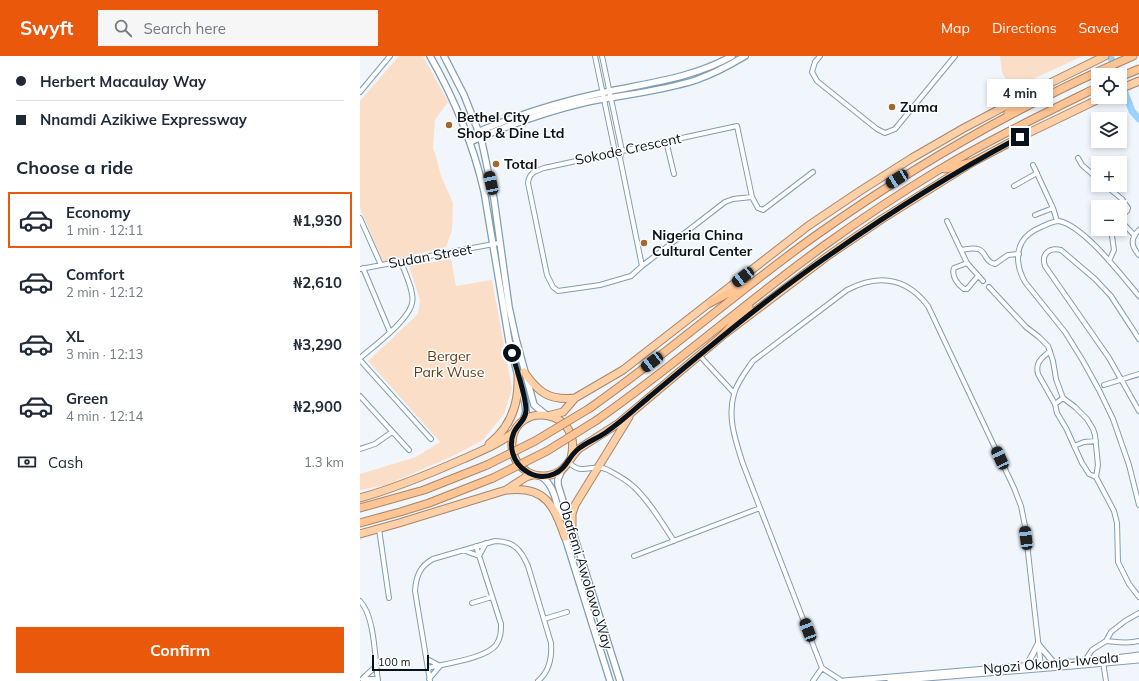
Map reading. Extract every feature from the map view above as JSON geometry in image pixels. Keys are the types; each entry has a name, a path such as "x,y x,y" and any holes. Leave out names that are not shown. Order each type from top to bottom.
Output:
{"highway":[{"path":"360,498 417,479 479,452 496,444 515,432 523,421 537,415 548,415 563,412 575,398 623,370 710,304 808,226 860,191 912,158 964,128 1105,56"},
{"path":"360,508 424,490 487,465 536,440 590,408 621,386 763,274 815,236 918,166 1001,120 1093,74 1133,56"},
{"path":"1127,74 1139,69"},
{"path":"1127,86 1139,81"},
{"path":"360,523 428,503 493,478 546,451 597,420 659,376 722,324 825,245 876,210 936,172 1014,128 1091,90"},
{"path":"1001,120 1034,91"},
{"path":"360,534 506,490 526,477 555,474 562,470 580,448 606,432 722,336 829,255 882,219 973,162 1020,137 1091,103"},
{"path":"936,172 973,162"},
{"path":"710,304 763,274"},
{"path":"722,336 762,294"},
{"path":"521,374 546,395 560,399 575,398"},
{"path":"479,452 494,440 511,418 518,396 521,374"},
{"path":"572,529 572,514 574,505 627,421 638,407"},
{"path":"548,415 565,424 570,432 573,440 573,449 570,460"},
{"path":"515,432 512,444 514,457 522,468 537,476"},
{"path":"506,490 528,490 544,497 554,510 565,537"}],"main road":[{"path":"430,56 453,100 468,136 484,191 509,341 534,405 548,415"},
{"path":"468,136 538,109 602,92 655,83 692,74 732,56"},
{"path":"470,142 542,115 582,104 696,80 722,69 745,56"},
{"path":"445,58 464,95 481,138 494,199 509,307 526,403 526,412 523,421"},
{"name":"Obafemi Awolowo Way","path":"562,470 558,479 558,485 620,681"},
{"name":"Obafemi Awolowo Way","path":"537,476 545,479 550,485 610,681"}],"street":[{"path":"360,92 390,56"},
{"path":"594,56 615,152 620,158"},
{"path":"602,56 622,151 620,158 642,266 725,202 733,199 752,197 758,208 763,210 813,172"},
{"path":"820,56 813,66 812,72 817,82 877,129 885,133 895,130 955,56"},
{"name":"Sokode Crescent","path":"642,266 631,276 600,285 558,291 552,287 547,275 528,177 536,170 737,126 752,197"},
{"path":"666,141 674,174"},
{"path":"1078,158 1082,165 1091,173"},
{"path":"1033,165 1053,208 1057,221"},
{"path":"1014,186 1037,173"},
{"path":"1114,192 1123,200"},
{"path":"1035,215 1053,208"},
{"path":"360,218 381,265"},
{"path":"947,221 967,263 983,281"},
{"path":"1139,296 1109,261 1085,237 1074,228 1057,221 1029,234 1019,247 1018,261 1020,273 1025,282 1065,332 1084,361 1113,419 1139,505"},
{"path":"1127,226 1134,235"},
{"path":"1139,230 1134,235 1133,245 1134,250 1139,255"},
{"path":"1109,261 1114,250 1112,236"},
{"name":"Sudan Street","path":"361,268 401,262 499,243"},
{"path":"961,250 975,248 981,250 992,264 999,262 1008,255 1018,254"},
{"path":"1139,339 1111,296 1095,279 1061,250 1056,249 1044,255 1043,260 1045,266 1109,358 1139,411"},
{"path":"401,262 412,294 413,303 408,313 390,332 360,359 431,439"},
{"path":"967,263 954,268 952,272 961,287 967,289 978,276"},
{"path":"361,268 390,332"},
{"path":"843,681 822,668 760,508 734,437 732,420 734,393 753,361 847,290 857,285 874,281 889,280 902,284 916,292 931,310 1014,488 1025,526 1041,667"},
{"path":"990,287 1026,327 1045,342 1050,351 1056,379 1063,398 1087,419 1093,429 1096,441 1098,464 1096,477 1116,516 1117,557 1120,568 1129,584 1139,597"},
{"path":"1050,351 1040,359 1037,364 1038,374 1055,404 1057,413 1066,428 1082,464 1088,474 1096,477"},
{"path":"700,355 734,393"},
{"path":"1104,385 1139,374"},
{"path":"360,396 409,450"},
{"path":"1055,404 1063,398"},
{"path":"360,449 375,444 392,432"},
{"path":"1074,446 1084,442 1096,441"},
{"path":"570,460 573,467 578,469 583,470 598,467 608,470 634,487 648,503 674,541"},
{"path":"634,556 760,508"},
{"path":"379,529 389,598"},
{"path":"430,680 415,591 416,579 420,568 426,562 433,559 486,543 505,541 515,547 523,555 528,566 551,643 551,651 546,671 538,681"},
{"path":"479,556 486,543"},
{"path":"428,668 480,655 489,651 496,645 501,633 501,624 476,546"},
{"path":"463,550 479,556"},
{"path":"472,603 492,597"},
{"path":"360,601 363,603 371,621 378,680 362,680"},
{"path":"544,619 567,612"},
{"path":"1084,662 1092,650 1106,641 1111,632 1139,613"},
{"path":"1106,641 1134,643 1139,641"},
{"path":"1038,644 1054,663"},
{"path":"1027,665 1038,644"},
{"name":"Ngozi Okonjo-Iweala","path":"843,681 964,675 1103,661 1139,655"},
{"path":"426,660 440,666"},
{"name":"Ngozi Okonjo-Iweala","path":"890,681 933,679 1027,665 1041,667 1054,663 1139,660"},
{"path":"1103,661 1106,681"},
{"path":"362,680 376,666"},
{"path":"430,680 440,666"},
{"path":"813,681 822,668"},
{"path":"961,681 964,675"}],"green space":[{"path":"399,56 423,56 448,102 435,120 433,149 441,176 453,203 452,230 446,247 383,262 360,208 360,101"},
{"path":"1000,56 1083,56 1011,89 1002,72"},
{"name":"Berger Park Wuse","path":"451,259 456,286 492,280 512,389 504,414 483,440 453,456 386,485 360,490 360,474 416,457 440,442 368,361 418,314 420,300 409,266"}],"waterway":[{"path":"1110,56 1115,68"},
{"path":"1127,98 1132,111 1139,119"}],"place":[{"name":"Zuma","path":"892,107"},
{"name":"Bethel City Shop & Dine Ltd","path":"449,125"},
{"name":"Total","path":"496,164"},
{"name":"Nigeria China Cultural Center","path":"644,243"}],"route":[{"path":"512,353 526,403 526,412 523,421 518,426 512,440 514,457 518,465 533,475 548,476 555,474 566,466 576,451 619,423 722,336 829,255 928,189 973,162 1020,137"}]}
